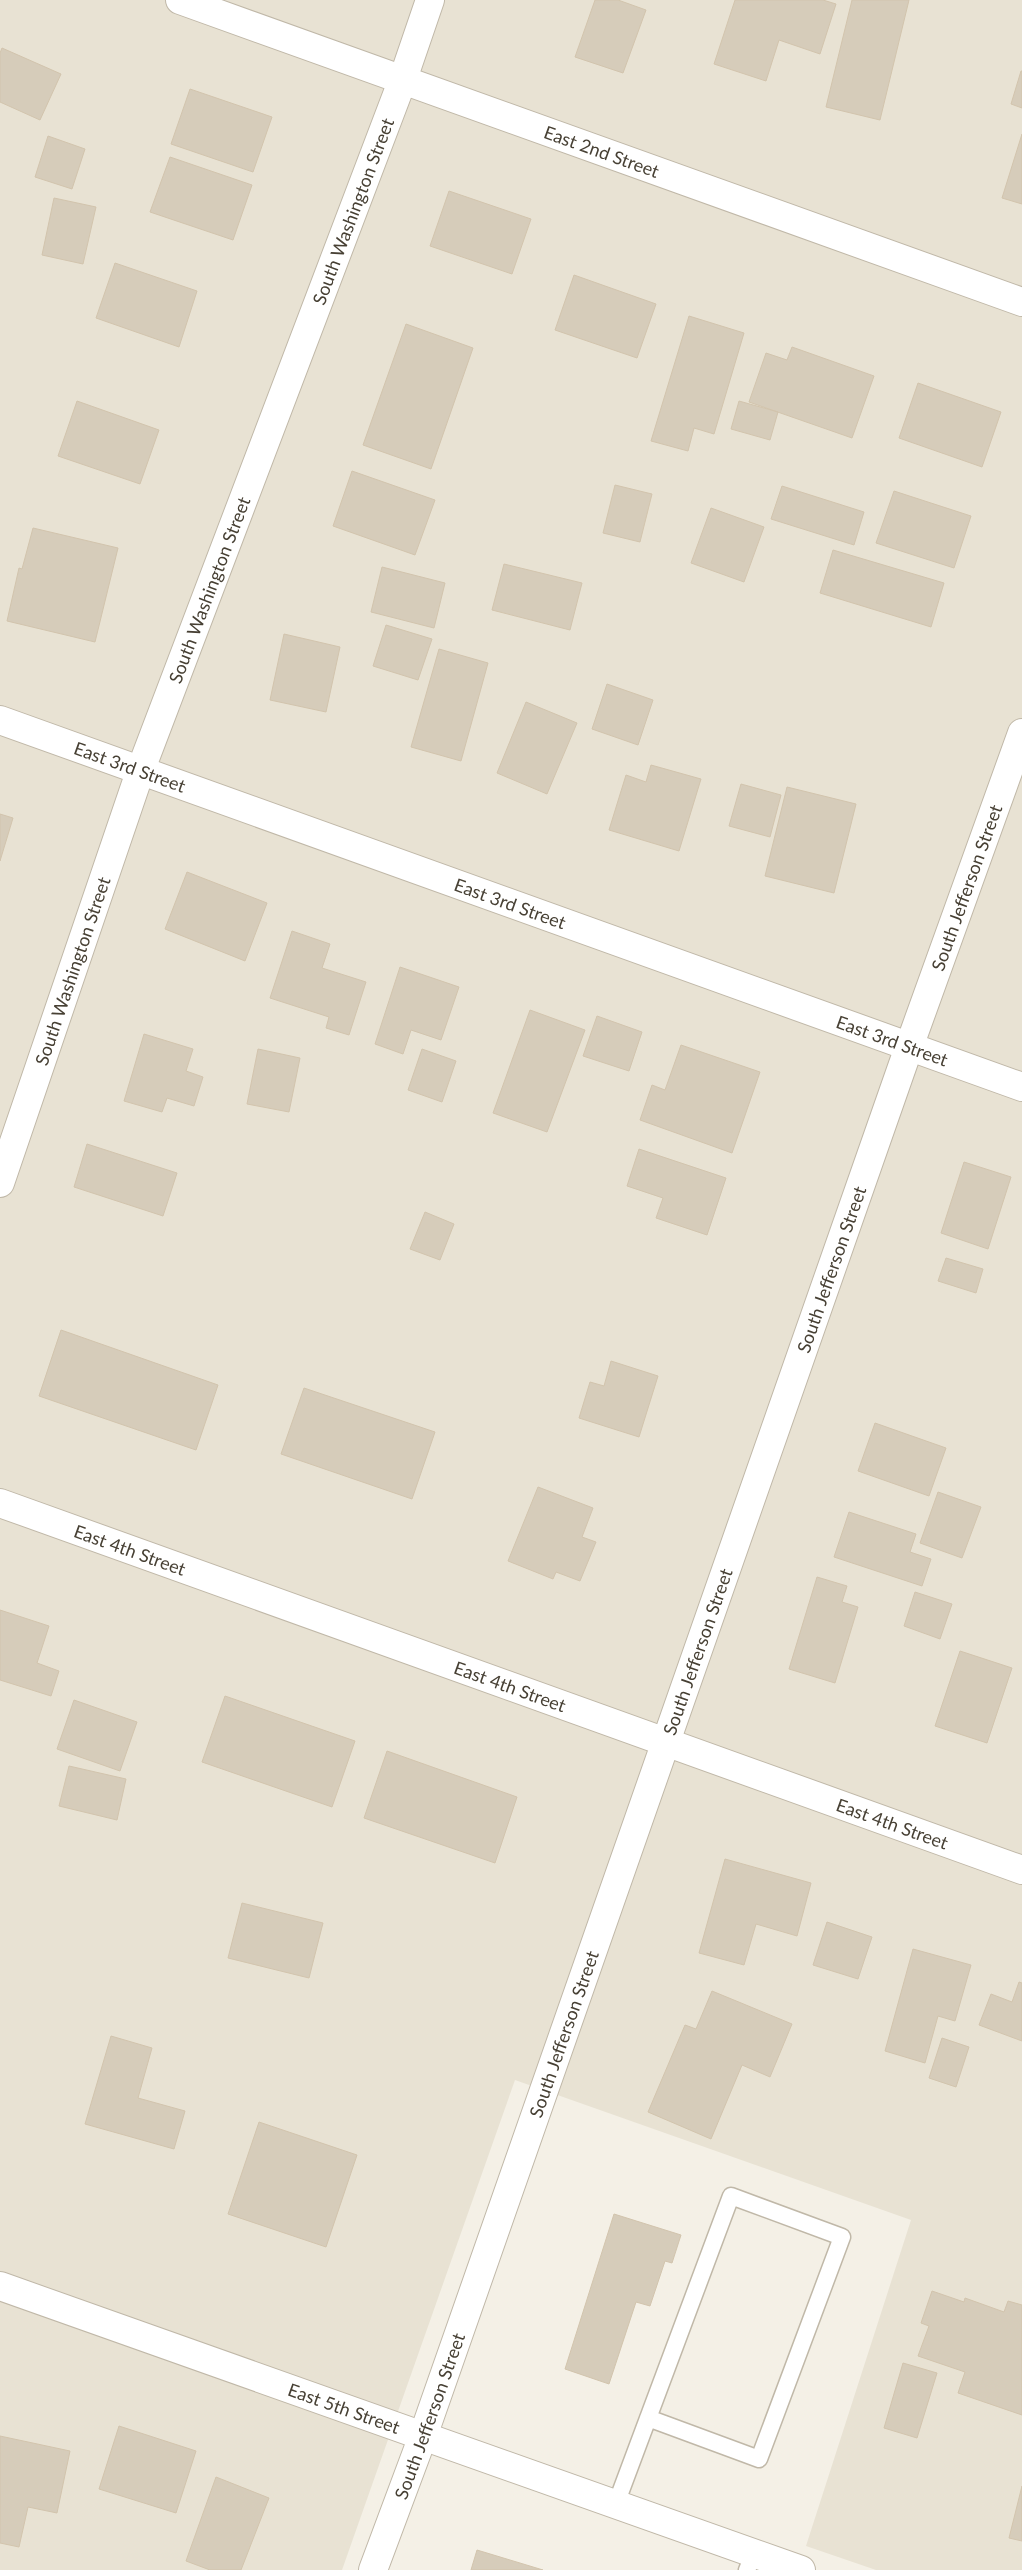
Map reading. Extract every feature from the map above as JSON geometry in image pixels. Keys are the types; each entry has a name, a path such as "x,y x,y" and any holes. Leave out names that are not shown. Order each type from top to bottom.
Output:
{"street":[{"name":"East 2nd Street","path":"180,0 1022,302"},
{"name":"South Washington Street","path":"0,1183 141,769 403,79 430,0"},
{"name":"East 3rd Street","path":"0,720 141,769 1022,1087"},
{"name":"South Jefferson Street","path":"373,2570 423,2436 909,1046 1022,733"},
{"name":"East 4th Street","path":"0,1503 1022,1870"},
{"name":"East 5th Street","path":"0,2286 616,2504 751,2562 801,2570"}],"lane":[{"path":"616,2504 648,2418 731,2196 842,2237 759,2459 648,2418"}],"shaded area":[{"path":"0,0 1022,0 1022,2570 876,2570 806,2546 911,2220 515,2080 342,2570 0,2570"}],"building":[{"path":"595,0 618,0 646,10 623,73 575,57"},
{"path":"735,0 823,0 836,4 820,54 779,40 766,81 714,64"},
{"path":"852,0 909,0 880,120 826,107"},
{"path":"2,48 61,74 40,120 0,102 0,53"},
{"path":"1022,71 1022,108 1011,104"},
{"path":"190,89 272,117 253,172 171,144"},
{"path":"1022,134 1022,204 1002,198"},
{"path":"48,136 85,149 72,189 35,177"},
{"path":"170,157 252,185 233,240 150,212"},
{"path":"449,191 531,219 512,274 430,246"},
{"path":"54,198 96,207 83,264 42,255"},
{"path":"115,263 197,291 179,347 96,318"},
{"path":"574,275 656,304 637,358 555,330"},
{"path":"689,316 744,333 714,434 694,428 688,451 651,441"},
{"path":"406,324 473,348 431,469 363,445"},
{"path":"792,347 874,376 852,438 749,402 766,353 787,360"},
{"path":"918,383 1001,412 982,467 899,438"},
{"path":"77,401 159,430 140,484 58,456"},
{"path":"739,401 778,412 770,440 731,429"},
{"path":"352,471 435,500 415,555 333,526"},
{"path":"615,485 652,494 640,542 603,533"},
{"path":"782,486 864,512 854,545 771,519"},
{"path":"894,491 971,516 954,568 876,543"},
{"path":"711,508 764,527 744,582 691,563"},
{"path":"33,528 118,548 95,642 7,621 19,568 22,569"},
{"path":"833,550 944,583 931,627 820,593"},
{"path":"504,564 582,583 570,630 492,610"},
{"path":"382,567 445,583 434,628 371,612"},
{"path":"386,625 432,639 418,680 373,666"},
{"path":"284,634 340,647 326,712 270,700"},
{"path":"439,649 488,663 461,761 411,747"},
{"path":"607,684 653,700 638,745 592,729"},
{"path":"526,702 577,723 547,794 497,773"},
{"path":"651,765 701,779 679,851 609,830 626,775 646,782"},
{"path":"741,784 781,795 770,837 729,826"},
{"path":"787,787 856,804 834,893 765,876"},
{"path":"0,814 13,818 0,861"},
{"path":"187,872 267,903 245,961 165,929"},
{"path":"292,931 330,944 322,968 366,982 349,1035 326,1028 329,1017 270,998"},
{"path":"400,967 459,987 441,1040 411,1030 403,1054 375,1044"},
{"path":"530,1010 585,1030 547,1132 493,1113"},
{"path":"597,1016 642,1032 629,1071 583,1056"},
{"path":"144,1034 193,1049 186,1071 203,1077 194,1106 167,1098 162,1112 124,1101"},
{"path":"681,1045 760,1072 732,1153 640,1120 652,1085 665,1090"},
{"path":"258,1049 300,1058 289,1112 247,1104"},
{"path":"422,1049 456,1061 442,1102 408,1090"},
{"path":"87,1144 177,1173 163,1216 74,1187"},
{"path":"639,1149 726,1178 707,1235 656,1218 663,1198 627,1186"},
{"path":"964,1162 1011,1177 988,1249 941,1233"},
{"path":"425,1212 454,1224 440,1260 410,1249"},
{"path":"946,1258 983,1269 976,1293 938,1281"},
{"path":"61,1330 218,1385 196,1450 39,1396"},
{"path":"611,1361 658,1376 639,1437 579,1418 590,1382 604,1386"},
{"path":"304,1388 435,1432 412,1499 281,1454"},
{"path":"875,1423 946,1448 929,1496 858,1471"},
{"path":"538,1487 593,1508 582,1537 596,1542 580,1581 556,1572 553,1579 508,1561"},
{"path":"938,1492 981,1507 962,1558 920,1543"},
{"path":"849,1512 916,1534 910,1552 931,1559 922,1586 834,1557"},
{"path":"817,1577 847,1586 842,1602 858,1607 835,1683 789,1669"},
{"path":"915,1592 952,1604 940,1639 904,1626"},
{"path":"0,1610 49,1626 37,1663 59,1671 51,1696 0,1680"},
{"path":"960,1651 1012,1668 987,1743 935,1726"},
{"path":"225,1696 355,1741 332,1807 202,1762"},
{"path":"74,1700 137,1722 120,1771 57,1749"},
{"path":"387,1751 517,1797 495,1863 364,1818"},
{"path":"69,1766 126,1779 117,1820 59,1806"},
{"path":"725,1859 811,1883 797,1936 756,1924 744,1965 699,1953"},
{"path":"242,1903 323,1923 309,1978 228,1958"},
{"path":"827,1922 872,1937 858,1979 813,1965"},
{"path":"913,1949 971,1965 955,2021 938,2016 925,2063 885,2051"},
{"path":"1019,1982 1022,1983 1022,2041 979,2025 991,1994 1012,2002"},
{"path":"712,1991 792,2024 770,2077 742,2065 711,2139 648,2112 685,2025 696,2029"},
{"path":"111,2036 152,2048 138,2098 185,2111 174,2149 85,2124"},
{"path":"942,2038 969,2047 956,2087 929,2078"},
{"path":"259,2122 357,2155 326,2247 228,2214"},
{"path":"614,2214 681,2235 672,2263 665,2261 650,2306 636,2302 609,2384 565,2369"},
{"path":"932,2291 964,2302 965,2298 1004,2312 1008,2301 1022,2305 1022,2415 958,2393 965,2372 918,2356 929,2326 921,2323"},
{"path":"903,2363 937,2373 917,2438 884,2428"},
{"path":"119,2426 196,2451 176,2513 99,2489"},
{"path":"0,2436 70,2451 57,2513 28,2507 19,2547 0,2543"},
{"path":"216,2477 269,2498 241,2570 210,2570 186,2561"},
{"path":"1022,2486 1022,2541 1009,2538"},
{"path":"477,2550 543,2570 471,2570"}]}
